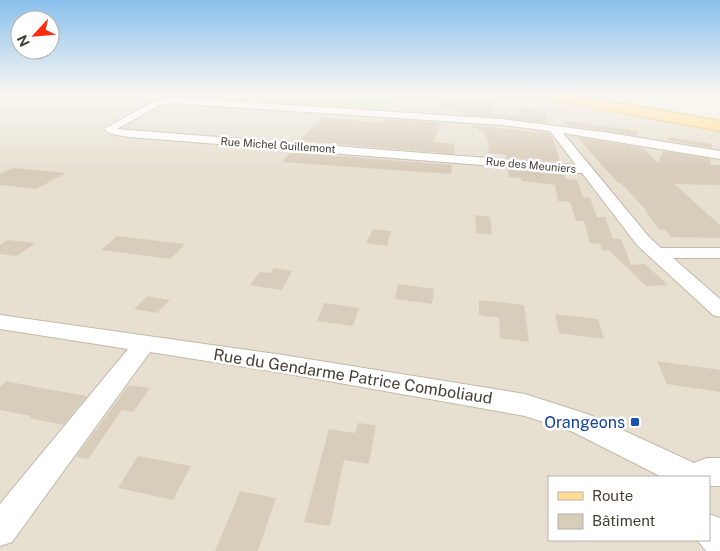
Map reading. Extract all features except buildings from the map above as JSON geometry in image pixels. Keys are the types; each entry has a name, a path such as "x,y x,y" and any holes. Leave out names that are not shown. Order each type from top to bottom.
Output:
{"main road":[{"path":"680,119 720,126"}],"street":[{"name":"Rue Michel Guillemont","path":"126,119 109,129 129,134 479,161"},
{"name":"Rue Michel Guillemont","path":"455,119 553,128"},
{"name":"Rue des Meuniers","path":"553,128 642,241 720,310"},
{"path":"553,128 720,155"},
{"name":"Rue des Meuniers","path":"479,161 584,169"},
{"path":"657,253 720,253"},
{"name":"Rue du Gendarme Patrice Comboliaud","path":"0,322 284,364 525,405 580,423 690,476"},
{"path":"0,530 145,343"},
{"path":"699,476 707,472 720,472"},
{"path":"710,531 720,541"}],"shaded area":[{"path":"0,119 653,119 720,131 720,551 0,551"}],"place":[{"name":"Orangeons","path":"635,422"}]}
